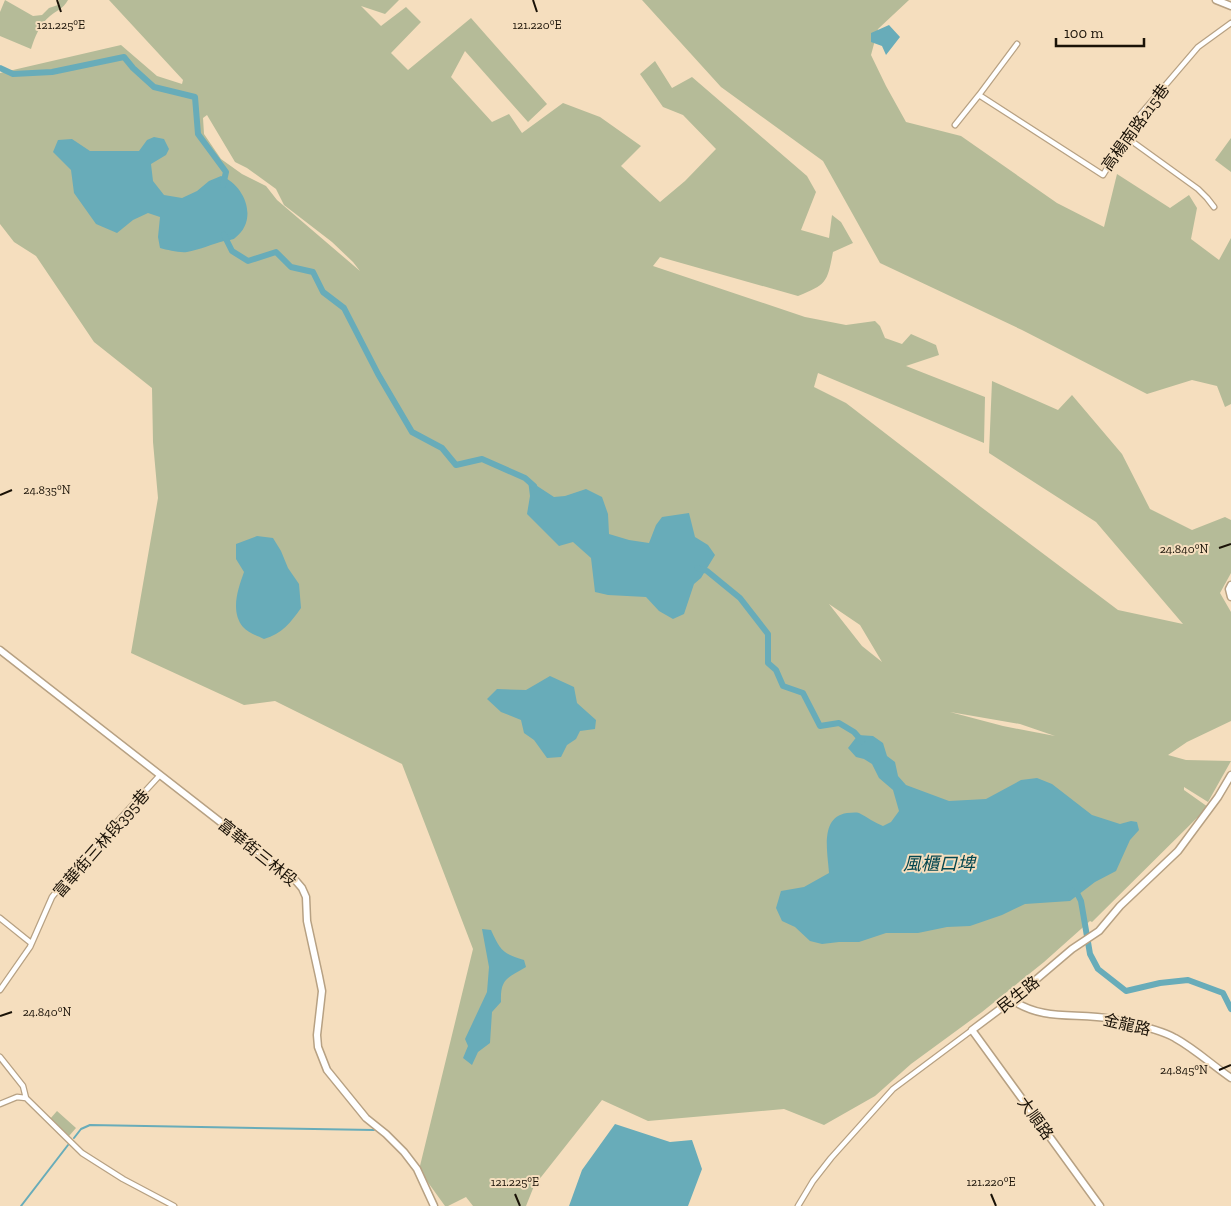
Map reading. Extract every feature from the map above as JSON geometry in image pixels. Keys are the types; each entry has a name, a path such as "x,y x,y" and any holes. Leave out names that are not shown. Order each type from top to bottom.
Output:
{"street":[{"path":"1216,0 1231,6"},
{"name":"高楊南路215巷","path":"979,95 1103,175 1139,116 1198,47 1231,23"},
{"path":"955,125 1017,44"},
{"path":"1126,137 1198,189 1214,208"},
{"path":"1231,585 1229,589 1231,597"},
{"name":"富華街三林段","path":"0,650 296,881 302,888 306,897 307,921 322,991 317,1035 318,1047 327,1070 366,1118 404,1152 417,1169 434,1206"},
{"name":"富華街三林段395巷","path":"0,990 24,957 52,897 82,860 160,775"},
{"name":"民生路","path":"798,1206 813,1181 831,1158 893,1089 1012,1000 1072,949 1099,931 1120,906 1178,850 1218,798 1231,775"},
{"path":"0,918 31,943"},
{"name":"金龍路","path":"1012,1000 1023,1007 1050,1015 1112,1019 1165,1033 1195,1050 1231,1078"},
{"name":"大順路","path":"972,1030 1100,1206"},
{"path":"0,1057 23,1086 26,1098 82,1153 123,1179 174,1206"},
{"path":"0,1104 17,1097 26,1098"}],"green space":[{"path":"5,0 33,16 42,15 49,8 58,5 59,0 68,0 43,23 31,49 0,36 0,12"},
{"path":"109,0 399,0 385,14 361,6 381,26 406,7 421,22 391,53 408,70 471,18 547,104 528,122 465,51 451,77 492,122 509,114 522,133 563,103 600,117 641,146 621,166 660,202 685,181 716,149 683,115 663,107 640,74 655,61 672,88 692,77 807,176 816,192 801,230 829,238 832,215 841,222 853,243 833,252 829,270 824,281 815,288 798,296 660,257 653,266 805,317 846,325 875,321 880,326 885,338 902,344 911,334 936,345 939,355 906,366 985,397 984,443 818,373 814,387 846,403 1118,610 1183,624 1096,522 989,453 992,381 1058,410 1072,395 1122,454 1150,509 1192,530 1225,517 1231,520 1231,573 1220,593 1231,612 1231,721 1187,742 1168,755 1186,760 1231,761 1208,802 1184,787 1184,790 1208,807 1092,922 1090,921 1044,962 982,1012 911,1064 875,1096 824,1125 784,1109 648,1121 602,1100 534,1186 526,1206 473,1206 466,1197 445,1206 419,1170 473,949 402,764 275,701 244,705 131,653 158,498 153,442 152,388 94,342 36,256 14,242 0,224 0,73 121,45 157,76 182,84 183,80","holes":["207,115 235,162 247,168 276,189 284,205 332,242 360,271 277,200 266,186 242,174 221,159 204,134 203,118","829,604 860,625 882,662 862,646","950,712 1020,724 1055,736 1003,726"]},
{"path":"642,0 909,0 878,29 871,55 906,122 961,136 1057,203 1104,227 1117,174 1170,208 1189,195 1197,208 1191,239 1219,260 1231,238 1231,404 1225,407 1217,386 1192,380 1147,394 1022,330 880,263 823,161 721,87"},
{"path":"1231,138 1231,172 1215,160"},
{"path":"57,1111 76,1128 69,1136 50,1119"}],"water":[{"path":"889,25 900,37 886,55 882,46 871,42 871,33"},
{"path":"154,137 164,139 169,149 166,155 151,164 153,181 164,195 182,198 197,191 209,181 221,176 237,187 246,204 247,213 242,231 235,238 192,251 181,252 160,248 158,237 160,217 148,213 133,220 117,233 96,224 74,193 71,170 53,152 58,140 72,139 90,151 139,151 147,140"},
{"path":"528,480 554,497 565,496 586,489 602,497 608,514 609,534 629,540 649,543 656,525 662,517 689,513 695,537 708,545 715,555 701,578 694,584 684,614 673,619 659,611 646,597 608,595 595,592 591,558 573,542 559,546 527,514 530,496"},
{"path":"257,536 273,538 281,551 288,568 299,584 301,608 290,623 281,631 264,639 250,633 243,627 239,621 236,607 236,600 244,572 236,559 236,544"},
{"path":"550,676 574,687 577,703 596,720 595,729 580,731 576,739 567,745 561,757 547,758 534,740 524,733 521,720 501,712 487,699 497,689 526,690"},
{"name":"風櫃口埤","path":"858,735 873,736 883,743 887,756 895,762 898,776 906,785 949,801 986,799 1021,780 1037,778 1052,784 1092,815 1120,824 1131,821 1137,822 1139,830 1130,840 1116,871 1095,882 1070,901 1025,904 1002,915 970,926 947,927 918,933 886,933 859,942 822,944 810,941 795,927 782,921 776,908 781,891 804,887 829,873 827,837 832,821 838,816 847,813 859,813 883,826 891,822 899,811 893,790 879,778 872,764 856,757 848,748"},
{"path":"482,929 491,930 503,950 511,956 524,960 526,967 504,983 501,1002 492,1012 490,1043 478,1052 472,1065 463,1058 468,1046 465,1039 487,992 489,967"},
{"path":"615,1124 670,1142 692,1140 702,1169 688,1206 569,1206 582,1170"}],"waterway":[{"path":"0,68 13,74 52,72 124,57 154,87 195,97 198,134 226,172 223,185"},
{"path":"224,235 232,251 248,261 276,252 291,267 313,272 323,292 344,308 378,374 412,432 442,448 456,465 482,459 525,478 534,486"},
{"path":"697,568 707,571 740,598 768,634 768,663 776,670 783,686 803,693 820,726 839,723 854,732 862,741"},
{"path":"1072,891 1078,895 1081,901 1090,954 1098,969 1126,991 1160,983 1188,980 1223,993 1231,1009"},
{"path":"74,1138 81,1129 90,1125 374,1130"},
{"path":"21,1206 68,1145"}]}
